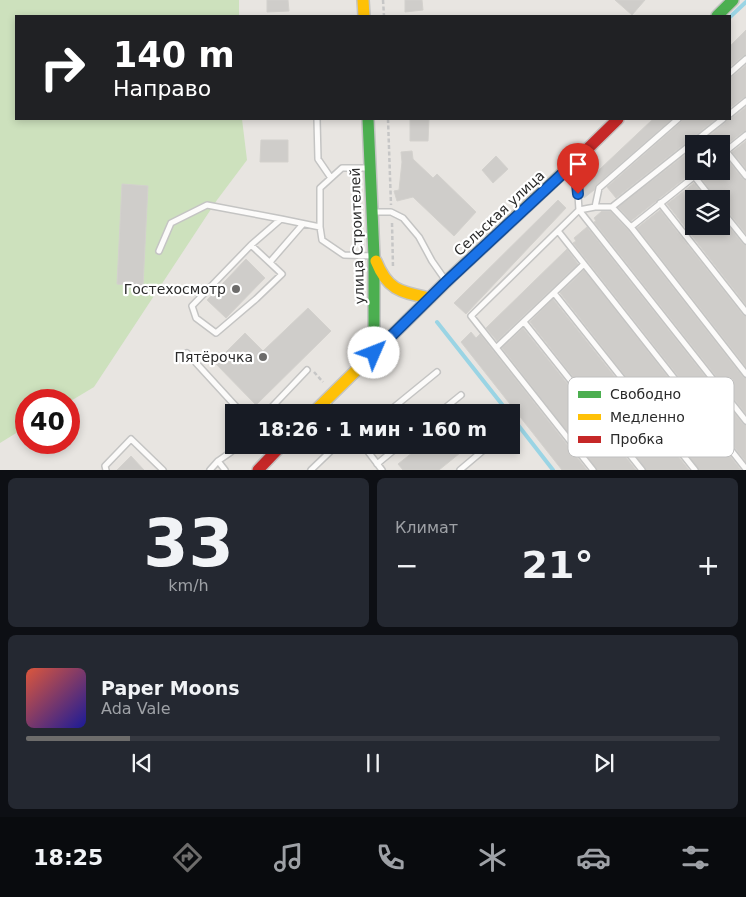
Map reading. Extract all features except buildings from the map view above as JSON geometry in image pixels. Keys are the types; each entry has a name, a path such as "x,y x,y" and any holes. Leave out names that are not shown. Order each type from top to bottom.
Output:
{"street":[{"path":"364,0 364,15"},
{"path":"719,15 731,1"},
{"name":"улица Строителей","path":"368,120 374,256 374,353"},
{"name":"Сельская улица","path":"323,404 446,282 575,162 617,120"},
{"path":"374,256 379,272 387,283 398,291 430,298"},
{"path":"258,470 273,454"}],"lane":[{"path":"731,72 746,59"},
{"path":"731,113 746,101"},
{"path":"317,120 318,159 331,178"},
{"path":"595,207 599,188 677,120"},
{"path":"568,438 471,316 580,210 595,207 612,207 722,120"},
{"path":"730,148 746,135"},
{"path":"730,159 746,176"},
{"path":"575,162 580,210 711,377"},
{"path":"369,168 342,168 320,188 320,227 322,240 344,255 374,256"},
{"path":"631,227 689,180"},
{"path":"697,180 705,190"},
{"path":"660,203 746,312"},
{"path":"159,251 171,223 207,205 320,227"},
{"path":"612,207 631,227 746,374"},
{"path":"372,212 391,212 403,218 419,237 446,282"},
{"path":"251,245 282,274 216,333 196,318 192,306 251,245 281,219"},
{"path":"730,221 746,241"},
{"path":"270,262 303,224"},
{"path":"558,231 673,377"},
{"path":"497,347 584,264"},
{"path":"554,293 621,377"},
{"path":"524,322 568,377"},
{"path":"187,353 234,404"},
{"path":"275,404 309,369"},
{"path":"398,404 437,372"},
{"path":"450,404 461,395"},
{"path":"734,406 746,421"},
{"path":"106,470 105,466 131,438 163,470"},
{"path":"210,470 228,454"},
{"path":"311,470 328,454"},
{"path":"370,454 382,470"},
{"path":"377,464 389,454"},
{"path":"460,470 479,454"},
{"path":"734,454 746,469"},
{"path":"583,457 593,470"},
{"path":"632,457 642,470"},
{"path":"686,457 696,470"},
{"path":"218,461 225,470"}],"path":[{"path":"383,0 384,15"},
{"path":"388,120 393,268"},
{"path":"309,369 324,382"}],"green space":[{"path":"0,0 239,0 239,15 15,15 15,120 242,120 247,160 217,200 94,387 80,395 80,389 15,389 15,434 0,443"}],"waterway":[{"path":"731,16 746,2"},
{"path":"437,322 502,404"},
{"path":"520,428 553,470"}],"traffic: fast":[{"path":"718,15 733,0"},
{"path":"368,120 374,256 374,353"}],"traffic: slow":[{"path":"363,0 364,15"},
{"path":"322,404 451,277 570,166"},
{"path":"376,261 385,279 391,284 403,292 430,298"}],"traffic: jam":[{"path":"570,166 617,120"},
{"path":"258,470 273,454"}],"place":[{"name":"Гостехосмотр","path":"236,289"},
{"name":"Пятёрочка","path":"263,357"}],"route":[{"path":"374,353 446,282 575,162 578,194"}]}
